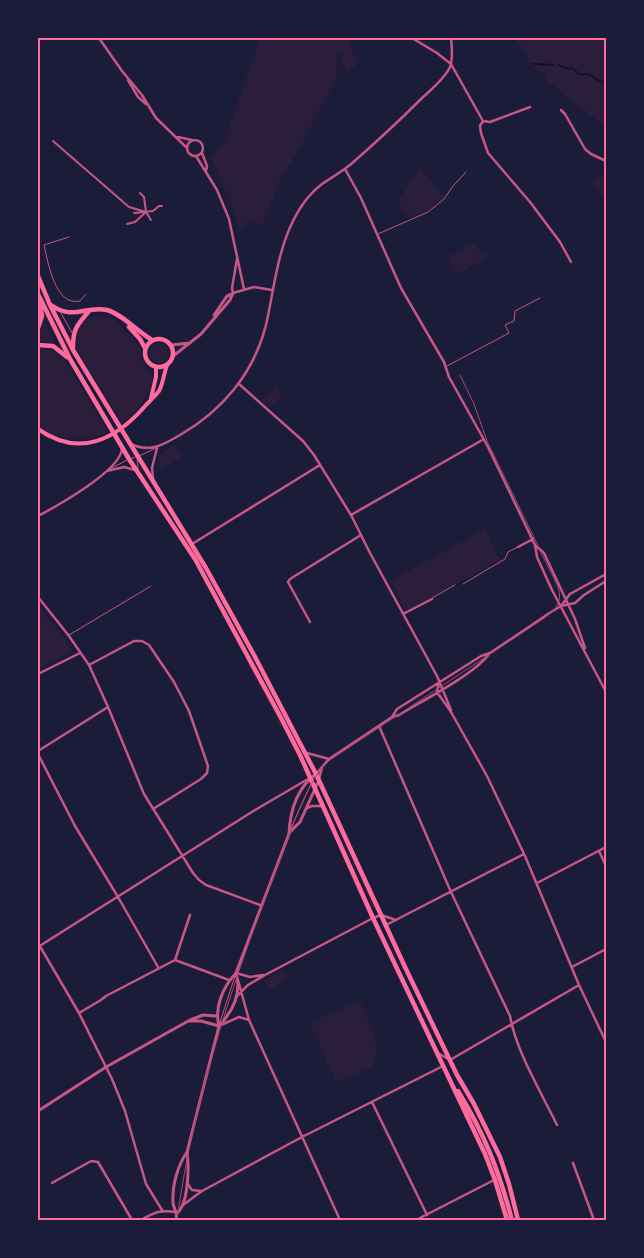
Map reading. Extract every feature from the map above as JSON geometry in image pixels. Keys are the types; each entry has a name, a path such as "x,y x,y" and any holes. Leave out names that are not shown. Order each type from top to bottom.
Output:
{"main road":[{"path":"38,276 73,350 191,544 254,655 305,752 450,1060 500,1157 518,1220"},
{"path":"38,296 42,316 38,328"},
{"path":"38,296 70,360 129,458 187,546 220,603 292,738 373,918 450,1077 495,1180 507,1220"},
{"path":"38,430 49,437 69,444 82,444 110,436 137,416 159,390 167,365 172,357 171,345 163,339 152,340 109,311 100,309 89,312 70,313 60,311 50,304"},
{"path":"73,350 73,336 76,325 89,312"},
{"path":"122,319 140,339 145,348 147,362 156,367 167,365"},
{"path":"145,348 152,340"},
{"path":"38,345 53,346 70,360"},
{"path":"150,400 156,377 156,367"},
{"path":"450,1077 473,1116 492,1154 512,1220"},
{"path":"464,1088 473,1116"}],"street":[{"path":"99,38 138,97 147,104 162,124 176,136 191,154 196,156 206,170 227,213 244,289"},
{"path":"412,38 451,64 484,121"},
{"path":"128,441 137,447 157,448 197,426 239,384 257,353 262,338 272,290 294,219 311,194 320,185 345,169 446,74 451,64 451,38"},
{"path":"484,121 490,122 530,107"},
{"path":"561,110 566,114 585,149 606,161"},
{"path":"484,121 480,126 488,153 530,202 560,242 570,262"},
{"path":"176,136 198,140 202,143 202,152 207,166 206,170"},
{"path":"187,148 188,143 192,140"},
{"path":"53,141 129,207 146,212"},
{"path":"196,156 202,152"},
{"path":"345,169 378,234 401,288 446,366 449,377 484,440 535,545 537,557 606,692"},
{"path":"140,194 144,197 146,212 151,220"},
{"path":"134,213 153,211 162,206"},
{"path":"127,224 135,222 146,212"},
{"path":"172,357 190,343 230,300 233,293 232,288 237,256"},
{"path":"233,293 254,287 272,290"},
{"path":"171,345 190,343"},
{"path":"239,384 303,441 320,465 352,516 360,535 443,688 451,712"},
{"path":"352,516 484,440"},
{"path":"38,516 82,490 105,472 120,458 121,445"},
{"path":"155,485 152,468 157,448"},
{"path":"191,544 320,465"},
{"path":"105,472 124,467 138,472"},
{"path":"310,622 288,582 360,535"},
{"path":"518,547 532,539"},
{"path":"535,545 544,553 589,657"},
{"path":"561,606 570,594 606,574"},
{"path":"392,717 397,709 439,682 481,656 490,653 561,606 575,602 606,581"},
{"path":"38,597 89,665 138,780 153,809 196,877 202,883 260,906"},
{"path":"403,614 432,599"},
{"path":"89,665 134,641 144,642 151,648 174,682 189,711 208,763 207,773 201,780 153,809"},
{"path":"38,674 80,653"},
{"path":"219,1026 216,1016 221,998 229,980 236,973 289,834 291,815 302,786 311,780 330,759 392,717 399,715 437,692 484,661 490,653"},
{"path":"439,682 437,692 478,758 524,854 606,1042"},
{"path":"38,751 108,707"},
{"path":"379,726 451,892 510,1016 516,1038 557,1125"},
{"path":"305,752 330,759"},
{"path":"38,754 75,826 158,967"},
{"path":"289,834 300,822 307,808 319,780 322,766"},
{"path":"162,1210 146,1184 125,1111 106,1067 79,1013 38,945 269,802 311,780"},
{"path":"307,808 322,806"},
{"path":"536,883 606,847"},
{"path":"599,851 606,866"},
{"path":"386,925 524,854"},
{"path":"175,960 190,915"},
{"path":"236,998 242,990 264,975 373,918 381,915 396,920"},
{"path":"572,967 606,949"},
{"path":"79,1013 158,967 175,960 229,980"},
{"path":"236,973 250,977 264,975"},
{"path":"236,973 249,1020 340,1220"},
{"path":"183,1205 187,1181 187,1152 219,1026 231,1012 236,998 238,980"},
{"path":"438,1052 450,1060 580,985"},
{"path":"38,1111 106,1067 186,1022 200,1016 216,1016"},
{"path":"186,1022 201,1021 219,1026 239,1016 249,1020"},
{"path":"176,1220 177,1212 183,1205 202,1191 302,1137 444,1065"},
{"path":"372,1102 427,1215"},
{"path":"177,1212 172,1204 174,1189 181,1160 187,1152"},
{"path":"52,1183 91,1161 98,1162 132,1220"},
{"path":"573,1163 594,1220"},
{"path":"416,1220 495,1180"},
{"path":"187,1181 192,1190 202,1191"},
{"path":"141,1220 162,1210 177,1212"}],"lane":[{"path":"378,234 428,212 444,200 453,186 466,172"},
{"path":"69,237 44,245 50,269 60,292 66,300 74,303 80,302 86,294"},
{"path":"446,366 509,333 506,325 514,321 515,311 540,298"},
{"path":"60,311 73,336"},
{"path":"105,472 129,458 157,448"},
{"path":"137,456 138,472"},
{"path":"462,584 505,559 508,552 518,547"},
{"path":"432,599 455,585"},
{"path":"69,636 151,586"},
{"path":"289,834 311,780"},
{"path":"307,792 311,780"},
{"path":"219,1026 236,973"},
{"path":"216,1016 222,1015"}],"shaded area":[{"path":"260,38 349,38 353,53 359,62 347,73 342,64 344,53 337,52 337,77 302,144 280,180 262,226 248,220 245,230 239,231 232,206 211,158 225,140"},
{"path":"515,38 606,38 606,129 566,96 554,83 549,85 545,74 536,70"},
{"path":"419,166 444,197 428,210 407,218 398,202"},
{"path":"605,174 606,198 601,196 591,181"},
{"path":"475,243 481,254 486,252 489,256 461,273 459,270 453,273 448,257"},
{"path":"38,284 72,356 111,421 110,421 62,339 43,300"},
{"path":"99,315 113,319 132,337 140,347 140,358 153,377 149,391 142,403 122,423 78,352 76,339 79,328 82,323"},
{"path":"44,323 54,341 53,343 38,341 38,334"},
{"path":"159,343 166,346 169,353 166,360 159,363 152,360 149,353 152,346"},
{"path":"38,347 51,349 64,359 108,432 89,438 72,439 55,435 38,425"},
{"path":"277,388 282,397 271,405 263,399"},
{"path":"175,444 183,456 160,470 159,455"},
{"path":"485,529 500,560 406,611 391,581"},
{"path":"38,605 73,652 38,669"},
{"path":"246,662 249,663 295,750 292,748"},
{"path":"322,799 375,908 373,909"},
{"path":"282,970 287,980 269,990 264,980"},
{"path":"359,1000 373,1033 376,1051 375,1059 371,1066 365,1070 336,1082 310,1023"}],"waterway":[{"path":"533,64 554,65"},
{"path":"559,65 568,69 572,68 579,74 589,74 600,82 606,81"}],"tram line":[{"path":"177,1220 194,1126 233,989 296,817 315,778 330,760 543,619 559,602 558,587 487,441 474,404 460,375"}]}
